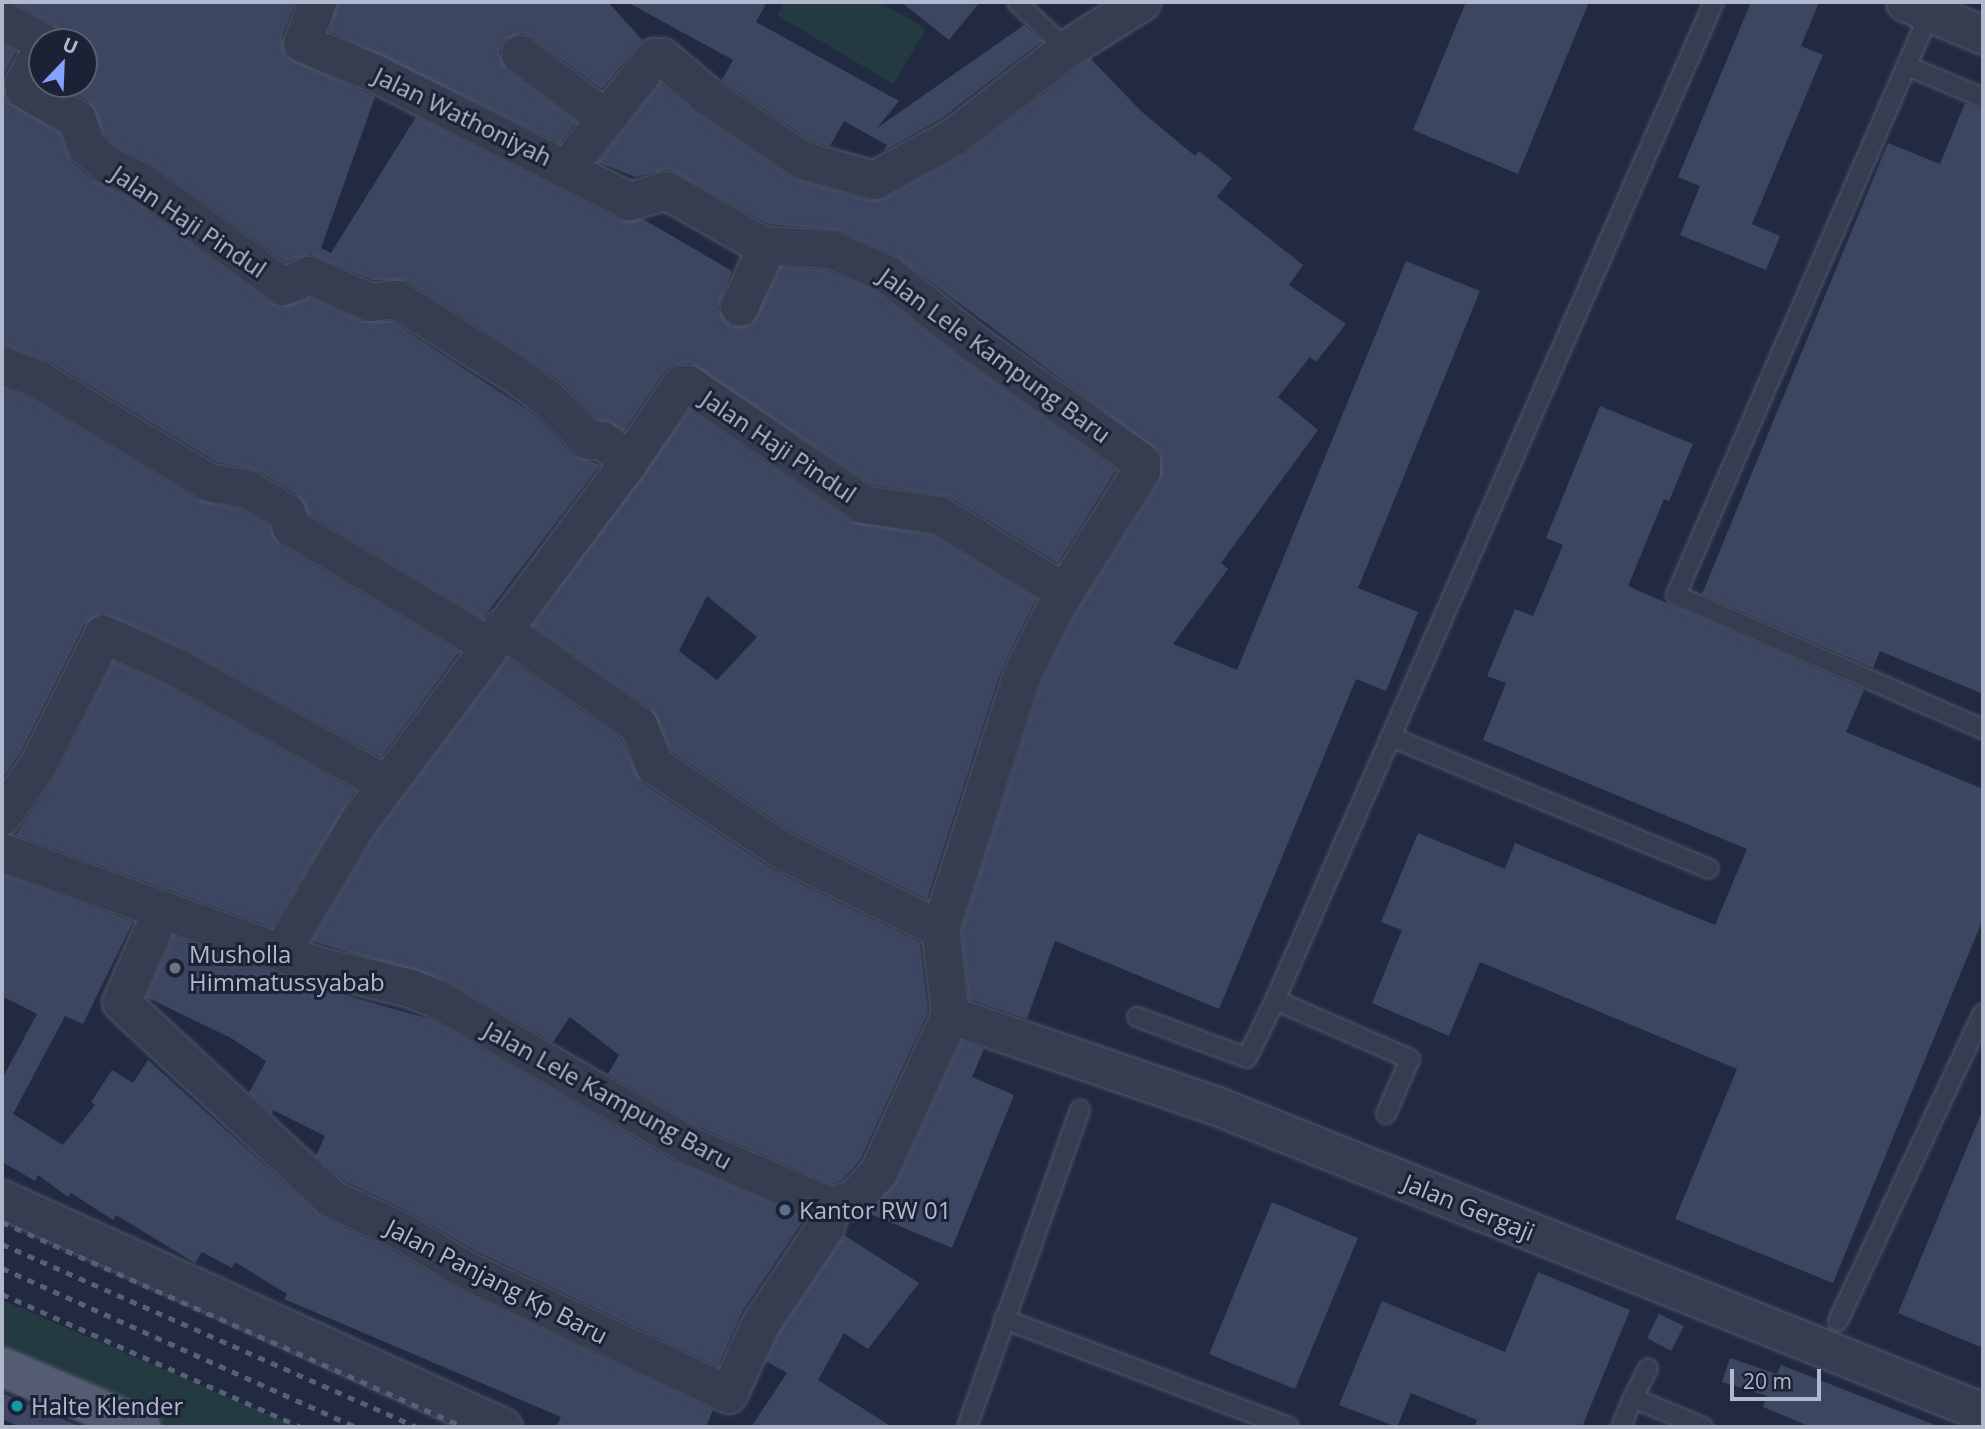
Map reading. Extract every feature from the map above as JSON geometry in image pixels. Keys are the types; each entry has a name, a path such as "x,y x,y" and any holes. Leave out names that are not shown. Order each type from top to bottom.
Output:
{"main road":[{"path":"2,1367 141,1427"}],"street":[{"name":"Jalan Wathoniyah","path":"317,2 302,43 377,74 568,166 654,57 662,57 708,96 803,160 874,180 954,136 1066,49"},
{"path":"1066,49 1142,2"},
{"path":"1934,9 1983,35"},
{"path":"2,20 28,34"},
{"path":"520,54 605,118"},
{"name":"Jalan Haji Pindul","path":"28,75 22,86 28,90"},
{"name":"Jalan Haji Pindul","path":"41,98 77,120 86,146 104,163 134,177 283,285 309,275 370,302 396,299 546,397 588,440 602,440 629,461 681,384 688,384 863,504 939,515 1064,592"},
{"name":"Jalan Lele Kampung Baru","path":"568,166 632,202 666,190 767,246 830,249 893,277 971,341 1138,457 1141,470 1064,592 1021,676 940,929 950,1015"},
{"path":"739,307 767,246"},
{"path":"2,365 38,379 209,482 248,489 286,512 291,527 495,636 638,725 654,765 787,853 940,929"},
{"path":"281,952 386,784 629,461"},
{"path":"2,816 38,764 104,634 176,667 386,784"},
{"name":"Jalan Lele Kampung Baru","path":"2,852 281,952 439,1000 686,1144 830,1206"},
{"name":"Jalan Panjang Kp Baru","path":"161,911 121,1002 331,1198 403,1232 464,1269 728,1394 760,1324 825,1227 830,1206"},
{"path":"830,1206 854,1198 878,1172 950,1015"},
{"name":"Jalan Gergaji","path":"950,1015 1212,1104 1983,1412"},
{"path":"2,1199 503,1427"}],"lane":[{"path":"1017,2 1066,49"},
{"path":"1137,1017 1247,1058 1275,1000 1714,2"},
{"path":"1934,9 1676,595 1983,729"},
{"path":"1907,66 1983,98"},
{"path":"1391,737 1709,869"},
{"path":"1275,1000 1410,1059 1386,1114"},
{"path":"1838,1321 1983,1013"},
{"path":"967,1427 1080,1110"},
{"path":"1004,1319 1289,1427"},
{"path":"1621,1427 1648,1369"},
{"path":"2,1386 93,1427"},
{"path":"1633,1398 1703,1427"}],"shaded area":[{"path":"785,2 880,2 926,29 893,84 777,15"},
{"path":"2,1300 298,1427 142,1427 2,1366"}],"building":[{"path":"12,2 295,2 282,36 286,56 375,97 321,248 331,253 416,117 620,220 643,219 732,271 718,308 731,326 752,324 780,267 825,270 876,292 958,357 1116,470 1058,563 950,497 871,484 689,363 672,365 664,372 624,431 597,419 561,382 407,281 373,280 310,254 286,262 151,163 116,146 104,134 88,101 83,98 98,98 98,28 55,28 53,24"},
{"path":"337,2 608,2 642,40 602,89 532,37 522,33 504,41 499,52 507,70 576,122 560,143 329,31"},
{"path":"627,2 767,2 756,22 899,101 877,128 1024,25 1042,41 942,118 884,151 887,145 844,121 830,146 812,141 722,80 733,60"},
{"path":"901,2 980,2 949,40"},
{"path":"1466,2 1589,2 1518,174 1413,130"},
{"path":"1751,2 1819,2 1801,46 1823,55 1752,224 1780,236 1766,270 1680,235 1700,186 1678,177"},
{"path":"2,44 16,51 4,74 7,101 60,133 71,161 90,179 128,198 271,303 281,307 309,298 362,321 391,321 532,413 573,455 600,465 483,618 308,513 297,494 259,471 217,462 49,361 2,344"},
{"path":"1090,58 1141,111 1195,156 1199,151 1232,178 1217,197 1303,265 1289,285 1346,324 1316,362 1310,357 1278,397 1318,430 1221,563 1228,569 1173,644 1237,670 1406,261 1480,291 1358,588 1418,612 1386,691 1356,679 1219,1009 1055,941 1027,1019 969,999 961,931 1041,684 1076,612 1159,481 1160,453 895,255 838,230 768,224 669,169 635,177 598,162 660,83 696,113 792,178 868,200 883,199 967,153"},
{"path":"1965,103 1983,110 1983,694 1880,651 1873,668 1702,594 1888,143 1940,164"},
{"path":"2,387 29,398 198,500 240,509 269,526 280,545 459,652 381,757 186,649 102,613 84,625 20,753 2,779"},
{"path":"1600,406 1693,444 1669,501 1664,499 1628,586 1864,690 1846,732 1983,789 1983,919 1833,1283 1675,1219 1737,1069 1480,962 1449,1036 1372,1003 1402,930 1381,922 1418,833 1505,869 1515,843 1715,925 1747,849 1483,740 1506,683 1487,676 1515,609 1533,616 1563,545 1546,538"},
{"path":"689,410 851,521 932,535 1036,599 1001,670 927,899 798,835 671,751 650,708 532,625","holes":["707,596 757,637 717,680 679,651"]},
{"path":"507,658 621,739 642,783 775,871 920,943 928,1012 860,1160 842,1180 831,1184 695,1125 608,1074 619,1055 570,1017 553,1042 447,981 312,941 375,834"},
{"path":"113,661 167,686 355,791 272,927 16,835 57,774"},
{"path":"2,874 133,922 83,1024 65,1016 13,1114 63,1145 95,1105 91,1102 112,1070 133,1083 148,1060 322,1217 393,1251 455,1288 713,1410 706,1427 556,1427 561,1417 284,1299 287,1294 235,1262 232,1268 202,1252 195,1263 116,1215 113,1220 71,1193 68,1197 38,1175 35,1181 2,1162 2,1079 37,1014 2,996"},
{"path":"173,936 312,986 430,1019 675,1162 805,1218 742,1312 718,1366 474,1250 412,1213 343,1180 316,1156 325,1136 273,1110 272,1114 249,1093 266,1061 231,1038 146,997"},
{"path":"961,1041 984,1049 972,1077 1014,1095 952,1248 868,1213 897,1181"},
{"path":"1983,1109 1983,1348 1898,1313"},
{"path":"1272,1202 1358,1238 1295,1389 1209,1354"},
{"path":"844,1235 919,1283 868,1349 844,1333 818,1380 892,1427 751,1427 787,1373 766,1361 778,1334"},
{"path":"1538,1272 1630,1310 1582,1427 1474,1427 1477,1420 1411,1393 1397,1427 1339,1405 1382,1301 1505,1352"},
{"path":"1659,1314 1684,1326 1671,1351 1647,1338"},
{"path":"1730,1358 1777,1374 1781,1365 1940,1427 1811,1427 1763,1407 1767,1396 1722,1382"},
{"name":"Halte Klender","path":"2,1393 81,1427 20,1427 2,1419"}],"railway":[{"path":"2,1222 464,1427"},
{"path":"2,1244 416,1427"},
{"path":"2,1268 355,1427"},
{"path":"2,1294 301,1427"}],"place":[{"name":"Musholla Himmatussyabab","path":"175,968"},
{"name":"Kantor RW 01","path":"785,1210"},
{"name":"Halte Klender","path":"17,1406"}]}
